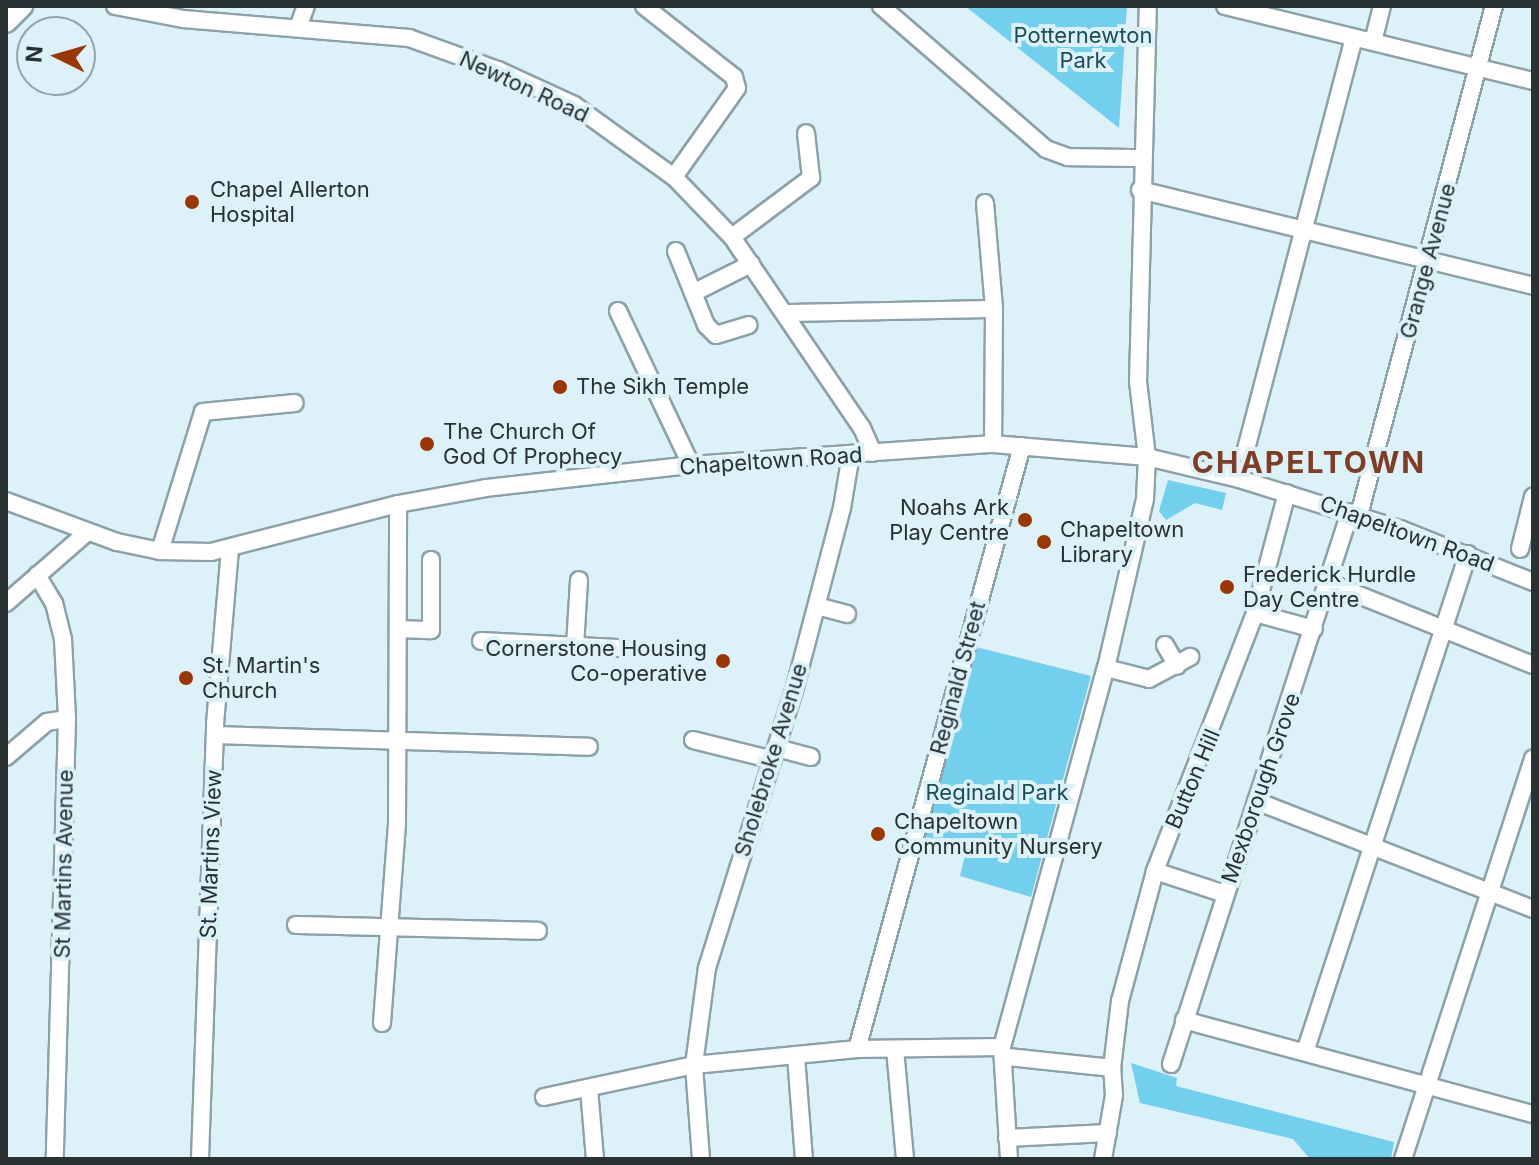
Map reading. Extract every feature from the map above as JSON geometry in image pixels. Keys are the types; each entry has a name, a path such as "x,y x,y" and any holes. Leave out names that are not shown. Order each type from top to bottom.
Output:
{"main road":[{"path":"6,22 22,6"}],"street":[{"name":"Newton Road","path":"115,6 409,38 498,70 574,105 674,177 732,237 862,428 873,453"},
{"path":"299,25 306,6"},
{"path":"644,6 734,77 737,88 674,177"},
{"path":"881,6 1046,149 1068,157 1142,158"},
{"path":"1009,1159 1004,1053 1106,668 1145,499 1147,457 1138,382 1140,190 1148,6"},
{"path":"1225,6 1277,12 1354,38 1533,81"},
{"path":"1373,42 1382,6"},
{"name":"Grange Avenue","path":"1355,513 1429,260 1494,6"},
{"path":"1245,453 1354,38"},
{"path":"732,237 811,178 806,133"},
{"path":"1140,190 1533,286"},
{"path":"985,203 994,309 993,444"},
{"path":"676,251 706,325 716,335 748,325"},
{"path":"693,293 751,264"},
{"path":"785,313 994,309"},
{"path":"618,311 691,465"},
{"path":"160,551 203,412 295,403"},
{"name":"Chapeltown Road","path":"6,501 85,534 160,551 230,549 398,504 486,488 691,465 993,444 1147,457 1355,513 1468,554 1533,582"},
{"name":"Reginald Street","path":"857,1049 1022,446"},
{"name":"Sholebroke Avenue","path":"701,1159 694,1065 707,968 775,754 817,606 851,454"},
{"name":"Button Hill","path":"1103,1159 1120,1001 1155,871 1255,613 1287,493"},
{"path":"1520,549 1533,497"},
{"path":"382,1023 390,927 398,741 398,504"},
{"name":"Mexborough Grove","path":"1171,1064 1256,801 1355,513"},
{"path":"6,603 85,534"},
{"name":"St. Martins View","path":"200,1159 215,735 230,549"},
{"path":"1305,1052 1468,554"},
{"path":"398,629 431,630 431,560"},
{"name":"St Martins Avenue","path":"37,575 54,603 63,639 67,719 55,1159"},
{"path":"575,646 579,580"},
{"path":"1329,583 1533,665"},
{"path":"817,606 847,614"},
{"path":"1255,613 1314,629"},
{"path":"481,641 617,648"},
{"path":"1106,668 1149,679 1184,661 1165,645"},
{"path":"6,757 47,722 67,719"},
{"path":"215,735 589,747"},
{"path":"693,740 811,757"},
{"path":"1403,1159 1533,759"},
{"path":"1256,801 1533,909"},
{"path":"1155,871 1225,894"},
{"path":"296,925 538,931"},
{"path":"1184,1020 1533,1114"},
{"path":"544,1097 694,1065 857,1049 1004,1053 1112,1068"},
{"path":"895,1049 905,1159"},
{"path":"796,1056 804,1159"},
{"path":"589,1089 595,1159"},
{"path":"1007,1138 1108,1133"}],"green space":[{"name":"Potternewton Park","path":"965,6 1127,6 1119,128"},
{"path":"1168,480 1226,493 1222,510 1195,503 1166,520 1159,511"},
{"name":"Reginald Park","path":"976,647 1091,676 1031,897 960,876 967,847 922,836"},
{"path":"1131,1063 1177,1078 1176,1086 1394,1142 1391,1159 1310,1159 1293,1139 1140,1103"}],"place":[{"name":"Chapel Allerton Hospital","path":"192,202"},
{"name":"The Sikh Temple","path":"560,387"},
{"name":"The Church Of God Of Prophecy","path":"427,444"},
{"name":"Noahs Ark Play Centre","path":"1025,520"},
{"name":"Chapeltown Library","path":"1044,542"},
{"name":"Frederick Hurdle Day Centre","path":"1227,587"},
{"name":"Cornerstone Housing Co-operative","path":"723,661"},
{"name":"St. Martin's Church","path":"186,678"},
{"name":"Chapeltown Community Nursery","path":"878,834"}],"district":[{"name":"CHAPELTOWN","path":"1309,462"}]}
